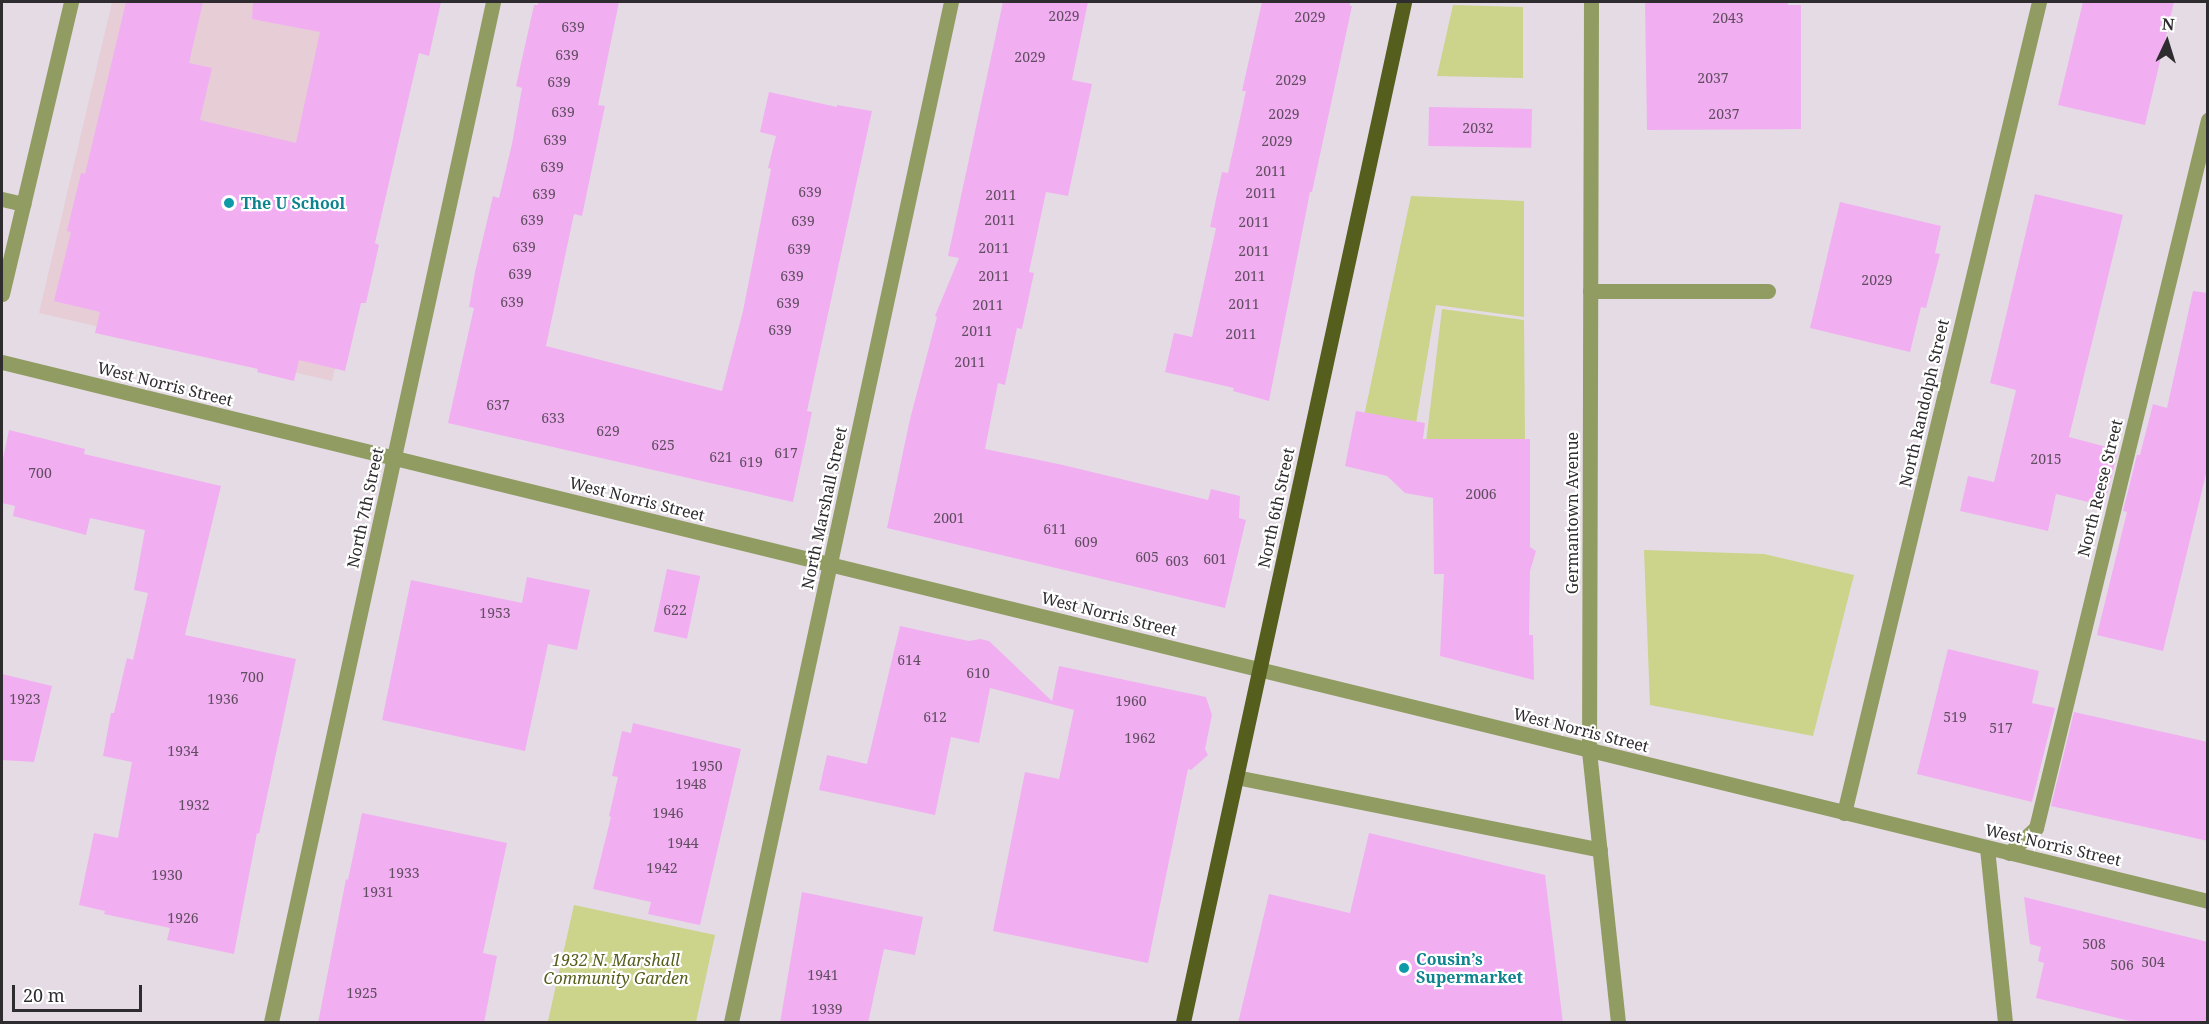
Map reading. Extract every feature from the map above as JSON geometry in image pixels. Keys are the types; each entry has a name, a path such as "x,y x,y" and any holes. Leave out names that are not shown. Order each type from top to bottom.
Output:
{"main road":[{"name":"North 6th Street","path":"1183,1023 1404,2"}],"street":[{"path":"2,294 71,2"},
{"name":"North 7th Street","path":"271,1023 493,2"},
{"name":"North Marshall Street","path":"731,1023 951,2"},
{"name":"Germantown Avenue","path":"1591,2 1589,751 1618,1023"},
{"name":"North Randolph Street","path":"1844,813 2039,2"},
{"name":"North Reese Street","path":"2009,853 2036,828 2208,120"},
{"path":"2,199 23,204"},
{"path":"1590,291 1768,291"},
{"name":"West Norris Street","path":"2,362 2208,901"},
{"path":"1236,777 1600,850"},
{"path":"1987,848 2005,1023"}],"shaded area":[{"name":"The U School","path":"112,2 420,2 332,381 39,313"}],"green space":[{"path":"1453,5 1523,7 1523,78 1437,76"},
{"path":"1411,196 1524,201 1524,317 1436,305 1416,423 1364,416"},
{"path":"1442,309 1524,320 1525,443 1426,443"},
{"path":"1644,550 1764,554 1854,575 1813,736 1650,705"},
{"name":"1932 N. Marshall Community Garden","path":"574,905 715,935 696,1022 548,1021"}],"building":[{"name":"The U School","path":"126,2 203,2 189,63 212,68 200,120 296,143 320,32 252,19 253,2 441,2 429,56 419,53 375,243 379,245 366,303 361,303 345,371 299,360 294,381 257,372 258,369 95,333 100,312 54,301 71,232 67,231 81,173 85,174"},
{"path":"538,2 619,2 598,105 605,106 582,216 574,214 546,346 722,391 743,311 771,169 768,168 776,136 760,132 769,92 837,107 837,105 872,111 807,411 812,412 793,502 448,423 474,308 469,307 475,272 493,196 499,198 512,144 522,88 516,86 534,5 538,5"},
{"path":"1003,2 1088,2 1072,80 1092,84 1068,196 1046,192 1029,272 1034,273 1022,329 1017,328 1005,385 998,383 985,449 1208,500 1211,489 1240,496 1239,518 1246,520 1225,608 887,528 910,419 937,317 935,316 959,258 948,256"},
{"path":"1262,2 1350,2 1352,6 1312,192 1310,192 1269,401 1233,391 1234,388 1165,372 1174,333 1192,337 1216,228 1210,227 1222,172 1228,173 1246,91 1242,91"},
{"path":"1645,2 1788,2 1788,5 1801,5 1801,129 1647,130"},
{"path":"2083,2 2174,2 2145,125 2058,105"},
{"path":"1429,107 1532,109 1531,148 1428,146"},
{"path":"2035,194 2123,215 2069,437 2118,450 2104,506 2056,494 2048,531 1960,511 1968,476 1994,482 2016,390 1990,383"},
{"path":"1840,202 1941,226 1935,253 1940,254 1926,308 1921,307 1910,352 1810,328"},
{"path":"2193,291 2208,293 2208,466 2163,651 2097,635 2127,512 2123,511 2137,455 2140,455 2153,404 2167,408"},
{"path":"1356,411 1425,423 1423,439 1530,439 1530,547 1536,551 1530,571 1529,635 1533,635 1534,680 1440,656 1444,574 1434,574 1433,498 1405,493 1387,476 1345,466"},
{"path":"9,430 85,449 84,454 221,486 185,635 296,659 259,834 257,833 234,954 167,940 170,928 104,914 105,911 79,905 94,833 118,838 132,762 103,756 111,713 114,713 127,658 133,660 148,593 134,590 145,530 90,518 86,535 13,516 15,506 2,503 2,463"},
{"path":"667,569 700,576 687,639 654,632"},
{"path":"527,577 590,590 577,650 548,644 525,751 382,720 411,580 522,603"},
{"path":"900,626 969,641 980,639 989,641 1052,701 1059,666 1206,697 1212,715 1205,749 1208,755 1191,770 1188,769 1148,963 993,931 1025,772 1059,779 1074,710 990,688 979,743 951,737 935,815 819,790 827,755 867,764"},
{"path":"1948,649 2039,671 2032,703 2055,708 2032,802 1917,774"},
{"path":"2,674 52,686 34,762 2,760"},
{"path":"2074,712 2208,742 2208,841 2051,806"},
{"path":"633,723 741,749 700,925 648,914 651,902 593,889 611,817 609,816 618,777 612,776 622,731 631,733"},
{"path":"362,813 507,843 483,953 497,956 484,1023 318,1023 346,879 348,880"},
{"name":"Cousin’s Supermarket","path":"1369,833 1545,875 1563,1023 1238,1023 1269,894 1350,913"},
{"path":"802,892 923,917 915,955 884,949 868,1023 780,1023"},
{"path":"2024,897 2208,942 2208,1023 2138,1023 2036,998 2044,963 2038,961 2041,947 2030,944"}],"place":[{"name":"The U School","path":"229,203"},
{"name":"Cousin’s Supermarket","path":"1404,968"}]}
